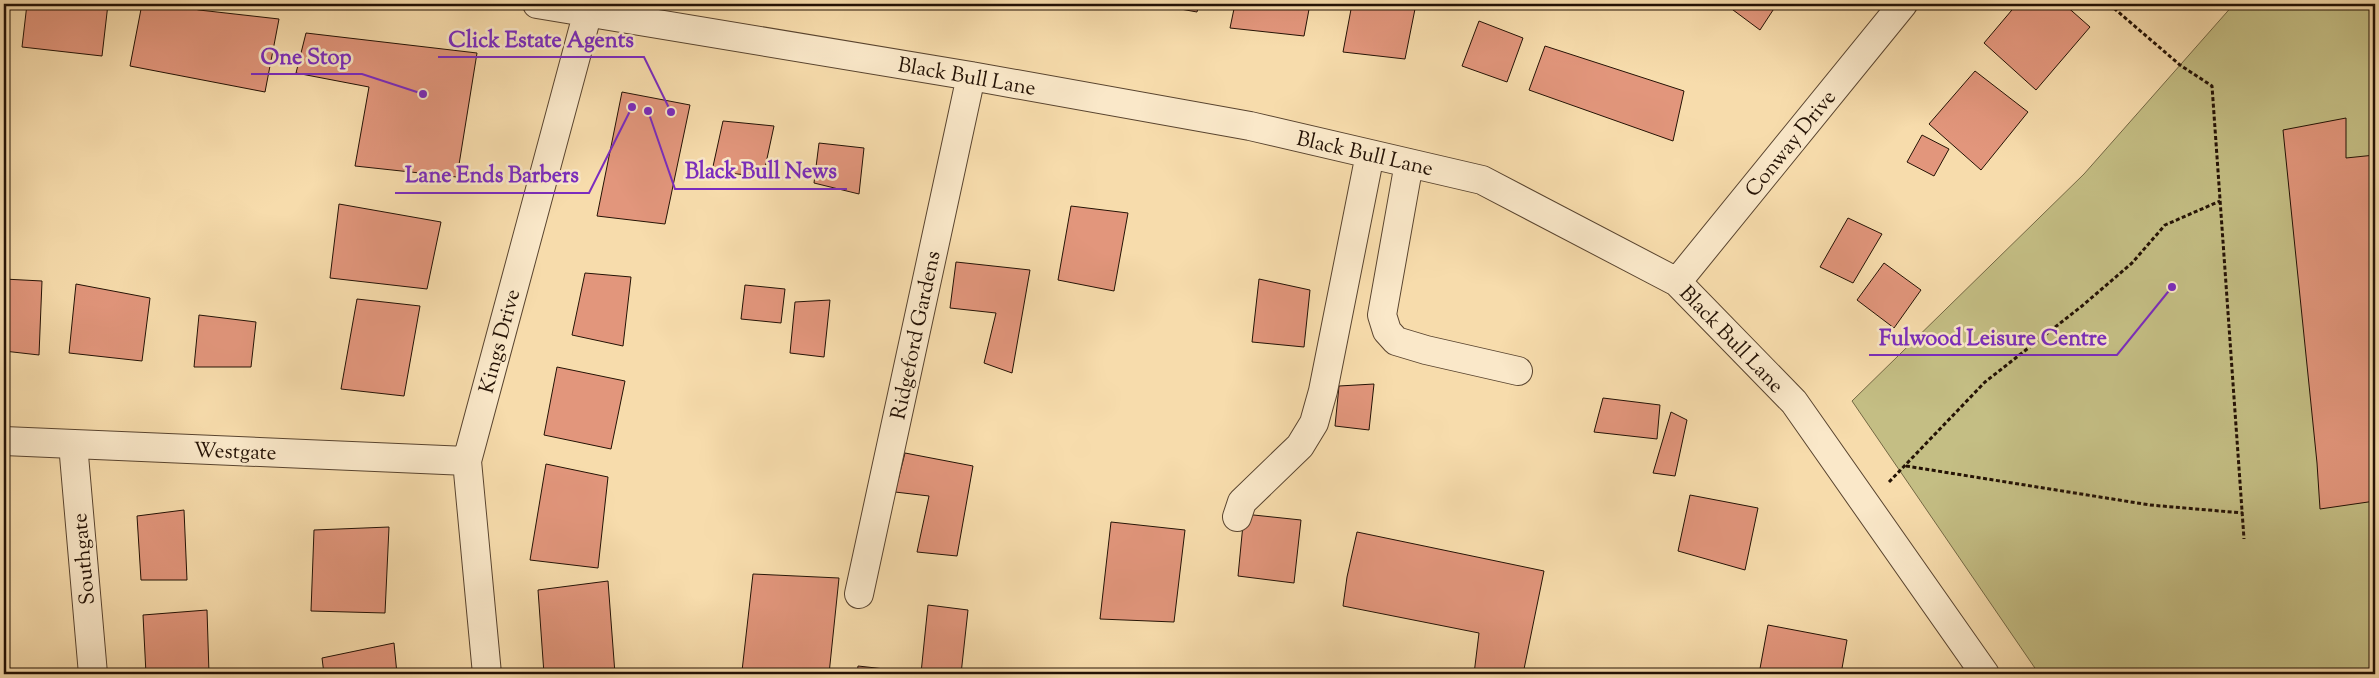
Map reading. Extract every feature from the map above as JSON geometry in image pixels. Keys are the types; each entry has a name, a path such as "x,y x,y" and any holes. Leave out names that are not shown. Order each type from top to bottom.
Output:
{"street":[{"name":"Black Bull Lane","path":"537,4 589,9 1250,126 1482,180 1677,282 1794,402 1985,674"},
{"name":"Conway Drive","path":"1677,282 1904,4"},
{"name":"Kings Drive","path":"487,674 467,461 589,9"},
{"name":"Ridgeford Gardens","path":"859,594 971,76"},
{"path":"1236,517 1242,502 1300,446 1314,423 1323,391 1370,154"},
{"path":"1409,163 1382,315 1387,331 1396,341 1426,350 1518,371"},
{"name":"Westgate","path":"4,441 467,461"},
{"name":"Southgate","path":"73,444 93,674"}],"path":[{"path":"2109,4 2180,65 2212,86 2244,539"},
{"path":"1866,505 1985,382 2132,263 2165,225 2220,201"},
{"path":"1905,466 2150,505 2243,513"}],"shaded area":[{"path":"2234,4 2375,4 2375,674 2039,674 1852,401 2084,174"}],"building":[{"path":"27,4 108,4 102,56 22,47"},
{"path":"142,4 171,4 199,10 279,19 265,92 130,66"},
{"path":"1153,4 1199,4 1197,12"},
{"path":"1235,4 1310,4 1304,36 1230,28"},
{"path":"1352,4 1416,4 1405,59 1343,52"},
{"path":"1725,4 1777,4 1760,30"},
{"path":"2017,4 2064,4 2090,27 2036,90 1984,43"},
{"path":"1479,21 1523,38 1507,82 1462,66"},
{"path":"306,33 477,53 457,177 355,166 369,87 296,73"},
{"path":"1545,46 1684,91 1673,141 1529,90"},
{"path":"1975,71 2028,112 1981,170 1929,124"},
{"path":"622,92 690,105 665,224 597,216"},
{"path":"2346,118 2346,158 2375,155 2375,501 2320,509 2283,130"},
{"path":"723,121 774,126 763,177 712,171"},
{"path":"1922,135 1949,149 1934,176 1907,162"},
{"path":"819,143 864,148 859,194 814,183"},
{"path":"339,204 441,222 427,289 330,278"},
{"path":"1071,206 1128,213 1114,291 1058,280"},
{"path":"1848,218 1882,234 1853,283 1820,267"},
{"path":"956,262 1030,270 1012,373 984,363 996,313 950,308"},
{"path":"1884,263 1921,290 1894,328 1857,300"},
{"path":"585,273 631,277 623,346 572,335"},
{"path":"4,279 42,281 39,355 4,351"},
{"path":"1259,279 1310,290 1304,347 1252,342"},
{"path":"76,284 150,298 142,361 69,353"},
{"path":"745,285 785,289 781,323 741,319"},
{"path":"357,299 420,306 404,396 341,389"},
{"path":"830,300 824,357 790,353 795,302"},
{"path":"199,315 256,322 251,367 194,367"},
{"path":"557,367 625,381 611,449 544,435"},
{"path":"1374,384 1369,430 1335,426 1339,386"},
{"path":"1603,398 1660,405 1657,439 1594,432"},
{"path":"1671,412 1687,420 1675,476 1653,473"},
{"path":"905,453 973,466 957,556 917,552 929,496 895,492"},
{"path":"546,464 608,477 598,568 530,560"},
{"path":"1690,495 1758,508 1745,570 1678,551"},
{"path":"184,510 187,580 141,580 137,516"},
{"path":"1244,514 1301,520 1294,583 1238,576"},
{"path":"1111,522 1185,530 1174,622 1100,619"},
{"path":"389,527 385,613 311,611 314,530"},
{"path":"1357,532 1544,571 1523,674 1474,674 1479,633 1343,606"},
{"path":"753,574 839,578 829,674 742,671"},
{"path":"608,581 615,674 544,674 538,590"},
{"path":"928,605 968,610 961,674 857,674 858,666 921,673"},
{"path":"207,610 209,674 146,674 143,615"},
{"path":"1768,625 1847,640 1841,674 1759,674"},
{"path":"394,643 397,674 324,674 322,658"}],"place":[{"name":"One Stop","path":"423,94"},
{"name":"Lane Ends Barbers","path":"632,107"},
{"name":"Black Bull News","path":"648,111"},
{"name":"Click Estate Agents","path":"671,112"},
{"name":"Fulwood Leisure Centre","path":"2172,287"}]}
